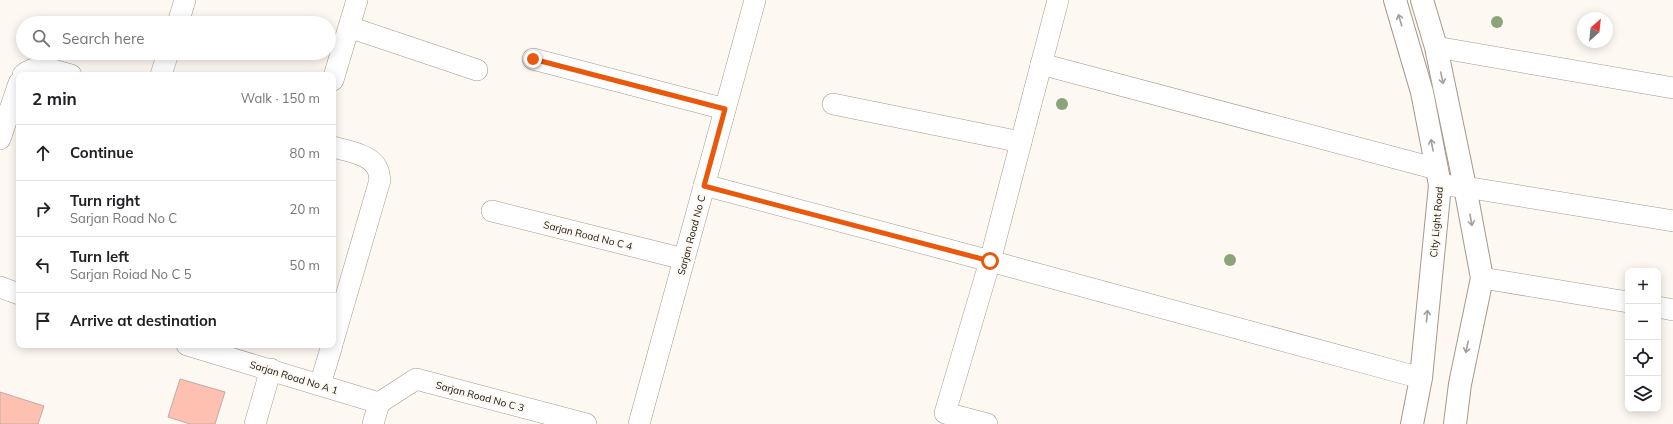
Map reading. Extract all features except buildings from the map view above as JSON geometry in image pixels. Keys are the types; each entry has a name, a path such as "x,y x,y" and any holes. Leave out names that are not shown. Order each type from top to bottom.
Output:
{"main road":[{"name":"City Light Road","path":"1395,0 1422,92 1438,177 1421,378 1412,424"},
{"path":"1422,0 1436,47 1482,278 1460,384 1455,424"}],"street":[{"path":"180,16 185,0"},
{"path":"335,72 357,0"},
{"name":"Sarjan Road No C","path":"639,424 755,0"},
{"path":"987,424 945,413 990,261 1058,0"},
{"path":"349,27 477,70"},
{"path":"1436,47 1673,88"},
{"path":"533,59 725,109"},
{"path":"162,72 166,60"},
{"path":"1041,64 1438,177 1465,187 1673,221"},
{"path":"26,72 30,69 43,68 59,72"},
{"path":"0,139 16,92"},
{"path":"833,104 1021,142"},
{"path":"336,148 373,161 378,169 380,180 336,331"},
{"path":"704,186 990,261 1421,378"},
{"name":"Sarjan Road No C 4","path":"492,211 684,259"},
{"path":"1482,278 1625,302"},
{"path":"0,287 16,293"},
{"path":"1661,308 1673,310"},
{"name":"Sarjan Road No A 1","path":"203,348 379,403"},
{"path":"320,385 331,348"},
{"path":"255,424 271,369"},
{"name":"Sarjan Road No C 3","path":"379,403 416,379 586,424"},
{"path":"374,424 379,403"}],"route":[{"path":"533,59 725,109 704,186 990,261"}]}
